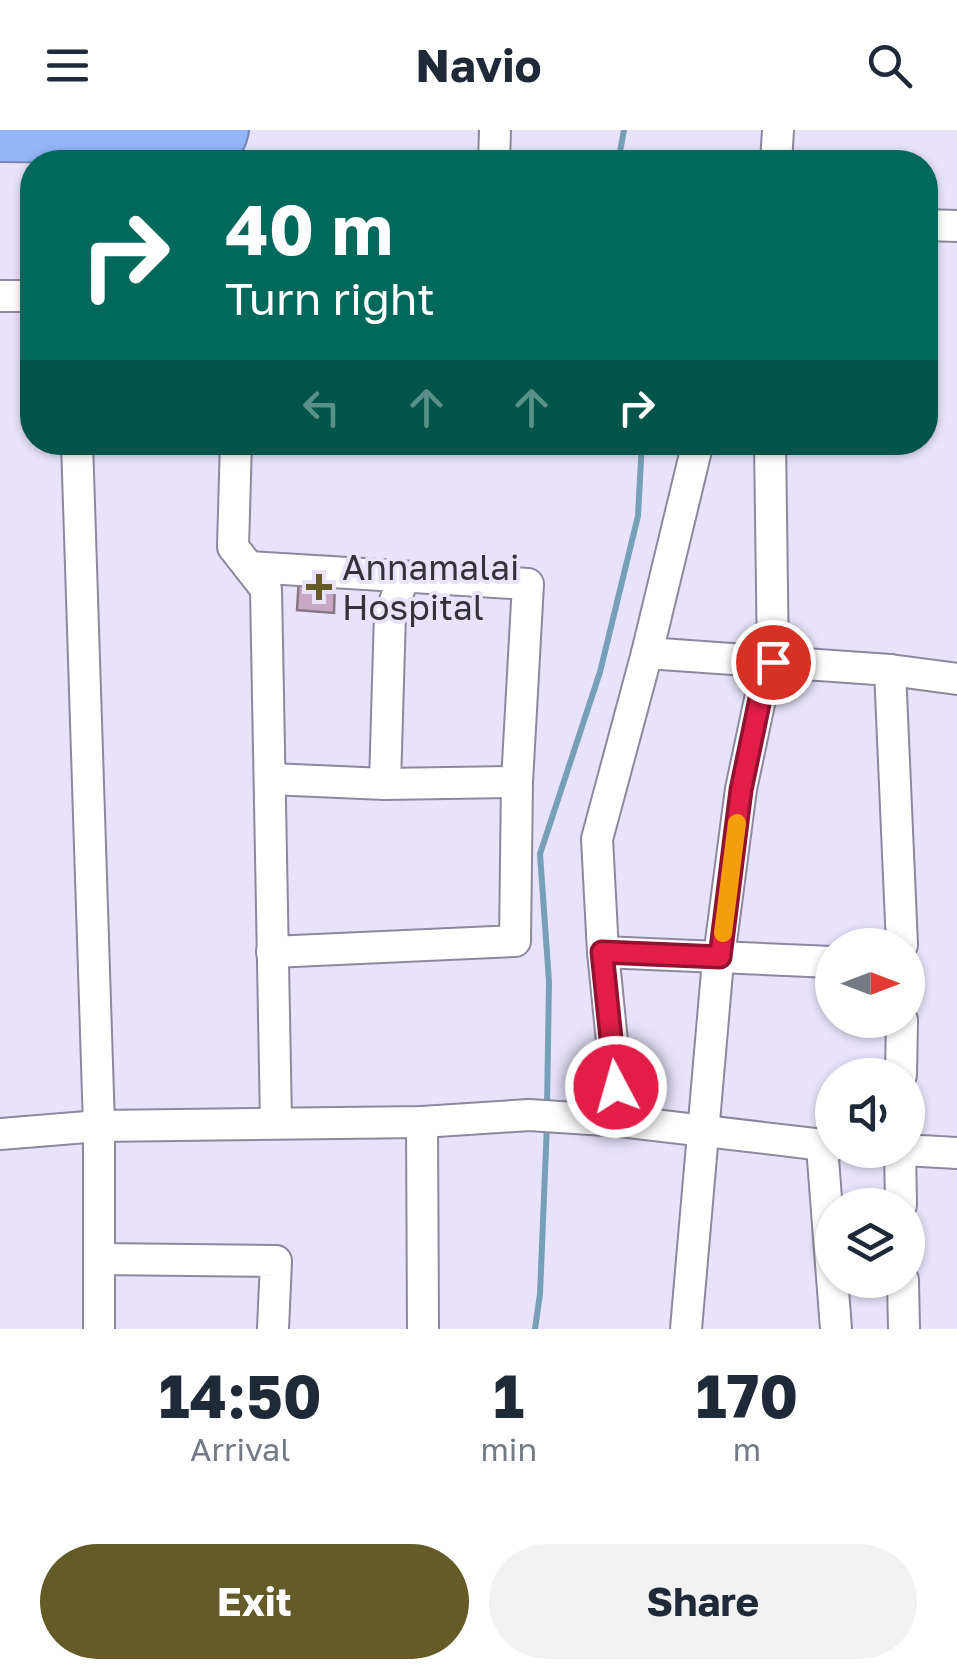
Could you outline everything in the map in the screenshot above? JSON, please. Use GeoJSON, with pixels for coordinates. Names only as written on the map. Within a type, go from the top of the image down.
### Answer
{"type":"FeatureCollection","features":[{"type":"Feature","properties":{"kind":"highway"},"geometry":{"type":"LineString","coordinates":[[0,140],[230,143]]}},
{"type":"Feature","properties":{"kind":"street"},"geometry":{"type":"LineString","coordinates":[[78,455],[99,1126],[99,1329]]}},
{"type":"Feature","properties":{"kind":"street"},"geometry":{"type":"LineString","coordinates":[[236,455],[234,547],[266,589],[276,1122]]}},
{"type":"Feature","properties":{"kind":"street"},"geometry":{"type":"LineString","coordinates":[[620,1120],[602,952],[597,839],[695,455]]}},
{"type":"Feature","properties":{"kind":"street"},"geometry":{"type":"LineString","coordinates":[[686,1329],[720,957],[741,790],[766,670],[773,662],[770,455]]}},
{"type":"Feature","properties":{"kind":"street"},"geometry":{"type":"LineString","coordinates":[[249,567],[528,584],[517,782],[515,940],[272,952]]}},
{"type":"Feature","properties":{"kind":"street"},"geometry":{"type":"LineString","coordinates":[[385,784],[390,614],[404,577]]}},
{"type":"Feature","properties":{"kind":"street"},"geometry":{"type":"LineString","coordinates":[[647,653],[890,670],[957,679]]}},
{"type":"Feature","properties":{"kind":"street"},"geometry":{"type":"LineString","coordinates":[[890,670],[901,928]]}},
{"type":"Feature","properties":{"kind":"street"},"geometry":{"type":"LineString","coordinates":[[270,778],[385,784],[517,782]]}},
{"type":"Feature","properties":{"kind":"street"},"geometry":{"type":"LineString","coordinates":[[602,952],[815,961]]}},
{"type":"Feature","properties":{"kind":"street"},"geometry":{"type":"LineString","coordinates":[[0,1134],[99,1126],[422,1122],[529,1114],[620,1120],[815,1145]]}},
{"type":"Feature","properties":{"kind":"street"},"geometry":{"type":"LineString","coordinates":[[422,1122],[423,1329]]}},
{"type":"Feature","properties":{"kind":"street"},"geometry":{"type":"LineString","coordinates":[[925,1151],[957,1153]]}},
{"type":"Feature","properties":{"kind":"street"},"geometry":{"type":"LineString","coordinates":[[828,1168],[836,1329]]}},
{"type":"Feature","properties":{"kind":"street"},"geometry":{"type":"LineString","coordinates":[[99,1259],[276,1261],[274,1329]]}},
{"type":"Feature","properties":{"kind":"street"},"geometry":{"type":"LineString","coordinates":[[903,1298],[904,1329]]}},
{"type":"Feature","properties":{"kind":"building"},"geometry":{"type":"Polygon","coordinates":[[[299,577],[335,578],[334,613],[297,610],[299,577]]]}},
{"type":"Feature","properties":{"kind":"waterway"},"geometry":{"type":"LineString","coordinates":[[620,150],[624,130]]}},
{"type":"Feature","properties":{"kind":"waterway"},"geometry":{"type":"LineString","coordinates":[[547,1106],[549,982],[540,854],[600,672],[638,516],[641,455]]}},
{"type":"Feature","properties":{"kind":"waterway"},"geometry":{"type":"LineString","coordinates":[[535,1329],[547,1124]]}},
{"type":"Feature","properties":{"kind":"slow traffic"},"geometry":{"type":"LineString","coordinates":[[723,933],[737,823]]}},
{"type":"Feature","properties":{"kind":"place","name":"Annamalai Hospital"},"geometry":{"type":"Point","coordinates":[319,587]}},
{"type":"Feature","properties":{"kind":"route"},"geometry":{"type":"LineString","coordinates":[[616,1087],[602,952],[720,957],[741,790],[766,670],[773,662]]}}]}
